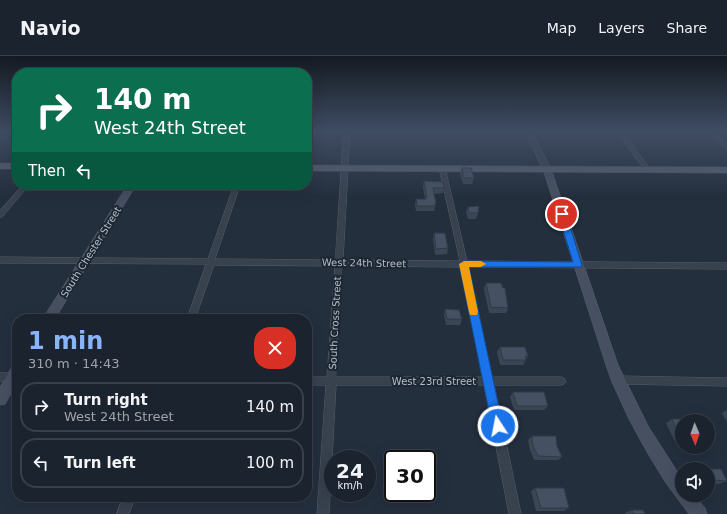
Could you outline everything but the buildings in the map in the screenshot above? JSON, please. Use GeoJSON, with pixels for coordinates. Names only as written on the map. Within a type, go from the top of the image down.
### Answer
{"type":"FeatureCollection","features":[{"type":"Feature","properties":{"kind":"main road"},"geometry":{"type":"LineString","coordinates":[[0,166],[12,166]]}},
{"type":"Feature","properties":{"kind":"main road"},"geometry":{"type":"LineString","coordinates":[[312,168],[727,170]]}},
{"type":"Feature","properties":{"kind":"main road"},"geometry":{"type":"LineString","coordinates":[[547,169],[578,265],[618,380],[632,413],[675,481]]}},
{"type":"Feature","properties":{"kind":"main road","name":"South Chester Street"},"geometry":{"type":"LineString","coordinates":[[52,314],[129,190]]}},
{"type":"Feature","properties":{"kind":"main road"},"geometry":{"type":"LineString","coordinates":[[0,399],[12,376]]}},
{"type":"Feature","properties":{"kind":"main road"},"geometry":{"type":"LineString","coordinates":[[689,502],[698,514]]}},
{"type":"Feature","properties":{"kind":"street","name":"South Cross Street"},"geometry":{"type":"LineString","coordinates":[[323,514],[346,153]]}},
{"type":"Feature","properties":{"kind":"street"},"geometry":{"type":"LineString","coordinates":[[539,153],[547,169]]}},
{"type":"Feature","properties":{"kind":"street"},"geometry":{"type":"LineString","coordinates":[[636,153],[648,170]]}},
{"type":"Feature","properties":{"kind":"street"},"geometry":{"type":"LineString","coordinates":[[442,168],[464,264],[515,514]]}},
{"type":"Feature","properties":{"kind":"street"},"geometry":{"type":"LineString","coordinates":[[0,215],[22,190]]}},
{"type":"Feature","properties":{"kind":"street"},"geometry":{"type":"LineString","coordinates":[[193,314],[235,190]]}},
{"type":"Feature","properties":{"kind":"street","name":"West 24th Street"},"geometry":{"type":"LineString","coordinates":[[0,260],[727,266]]}},
{"type":"Feature","properties":{"kind":"street"},"geometry":{"type":"LineString","coordinates":[[618,380],[727,382]]}},
{"type":"Feature","properties":{"kind":"street","name":"West 23rd Street"},"geometry":{"type":"LineString","coordinates":[[312,381],[561,381]]}},
{"type":"Feature","properties":{"kind":"street"},"geometry":{"type":"LineString","coordinates":[[123,514],[127,502]]}},
{"type":"Feature","properties":{"kind":"slow traffic"},"geometry":{"type":"LineString","coordinates":[[473,312],[464,264],[481,264]]}},
{"type":"Feature","properties":{"kind":"route"},"geometry":{"type":"LineString","coordinates":[[498,426],[464,264],[578,265],[562,214]]}}]}
